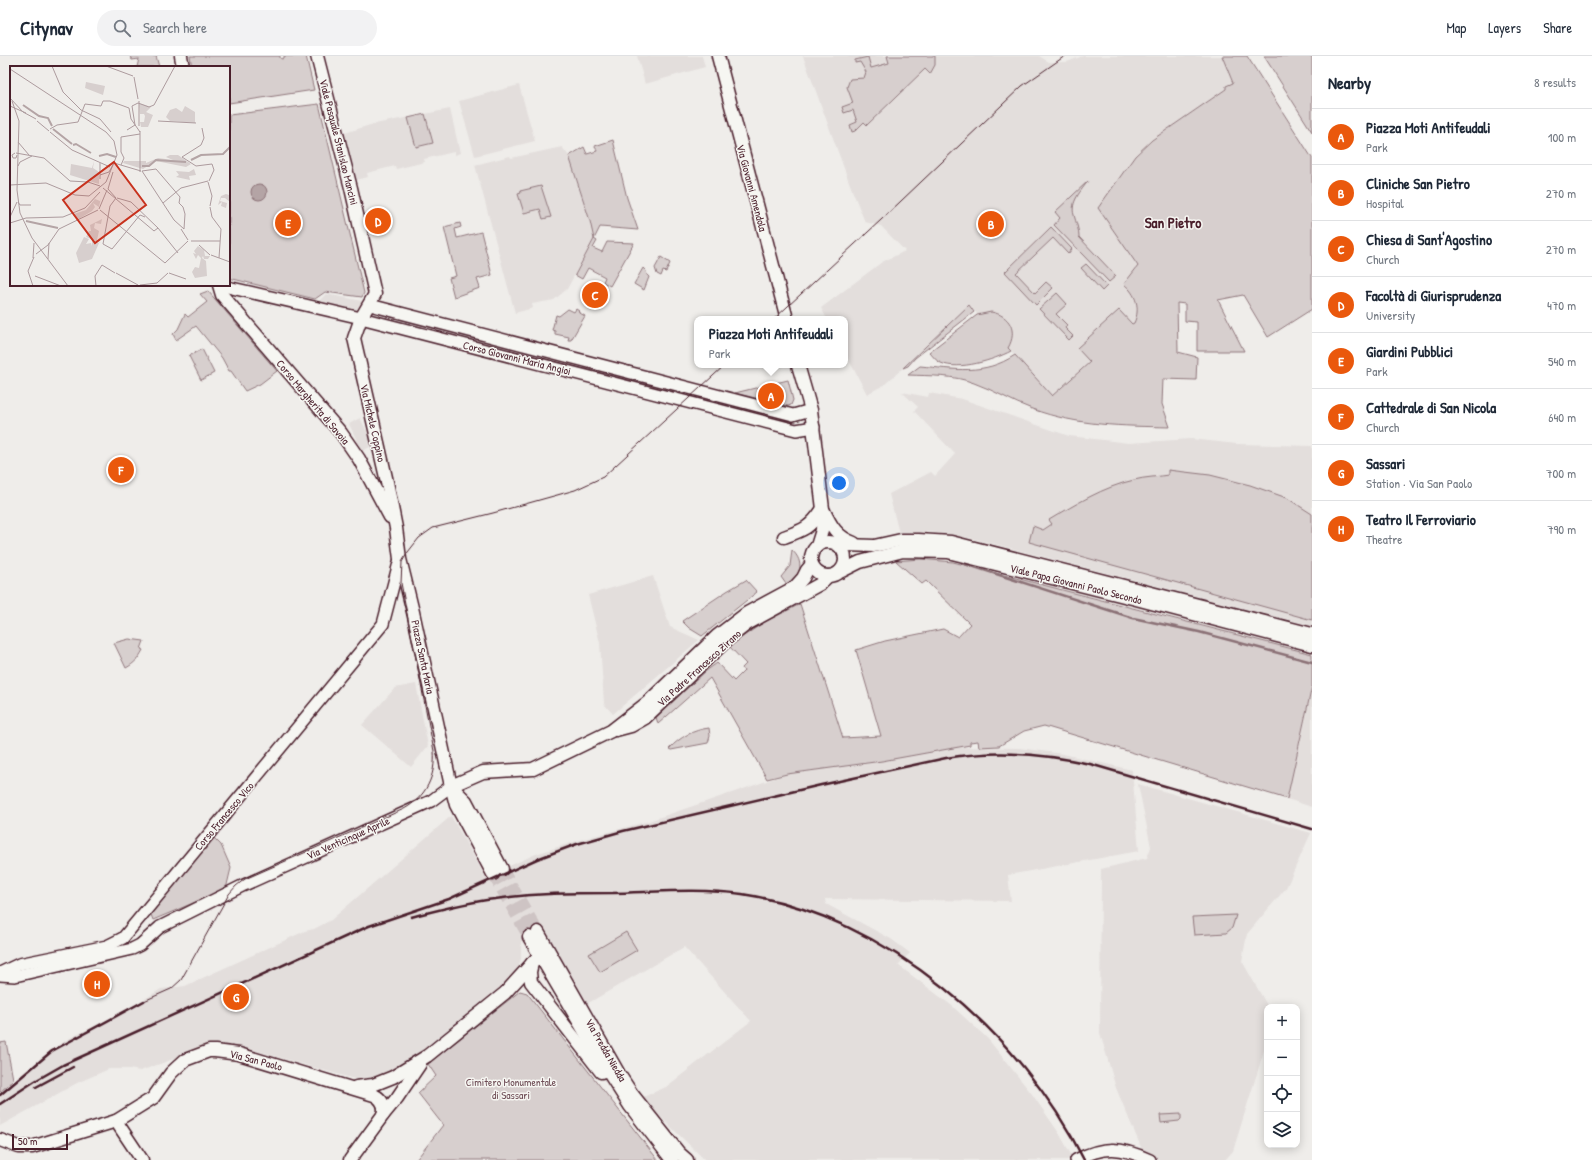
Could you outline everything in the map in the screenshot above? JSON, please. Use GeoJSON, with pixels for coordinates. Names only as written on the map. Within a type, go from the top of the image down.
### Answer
{"type":"FeatureCollection","features":[{"type":"Feature","properties":{"kind":"main road"},"geometry":{"type":"LineString","coordinates":[[180,56],[183,66]]}},
{"type":"Feature","properties":{"kind":"main road","name":"Viale Pasquale Stanislao Mancini"},"geometry":{"type":"LineString","coordinates":[[317,56],[349,181],[375,294],[370,305],[361,318]]}},
{"type":"Feature","properties":{"kind":"main road","name":"Via Giovanni Amendola"},"geometry":{"type":"LineString","coordinates":[[718,56],[786,316]]}},
{"type":"Feature","properties":{"kind":"main road","name":"Corso Margherita di Savoia"},"geometry":{"type":"LineString","coordinates":[[219,286],[222,295],[342,433],[359,459],[396,528]]}},
{"type":"Feature","properties":{"kind":"main road","name":"Via Michele Coppino"},"geometry":{"type":"LineString","coordinates":[[361,318],[354,338],[396,528]]}},
{"type":"Feature","properties":{"kind":"main road"},"geometry":{"type":"LineString","coordinates":[[799,368],[811,410],[814,427],[823,509],[822,530],[817,546],[808,564],[818,573],[828,576],[840,572],[844,567],[846,557],[823,509]]}},
{"type":"Feature","properties":{"kind":"main road"},"geometry":{"type":"LineString","coordinates":[[359,459],[369,462],[377,459],[380,451]]}},
{"type":"Feature","properties":{"kind":"main road"},"geometry":{"type":"LineString","coordinates":[[784,538],[804,530],[814,523],[823,509]]}},
{"type":"Feature","properties":{"kind":"main road","name":"Piazza Santa Maria"},"geometry":{"type":"LineString","coordinates":[[396,528],[400,559],[451,786]]}},
{"type":"Feature","properties":{"kind":"main road","name":"Viale Papa Giovanni Paolo Secondo"},"geometry":{"type":"LineString","coordinates":[[839,542],[874,546],[901,540],[951,542],[1312,634]]}},
{"type":"Feature","properties":{"kind":"main road"},"geometry":{"type":"LineString","coordinates":[[817,546],[828,542],[839,542]]}},
{"type":"Feature","properties":{"kind":"main road","name":"Viale Papa Giovanni Paolo Secondo"},"geometry":{"type":"LineString","coordinates":[[840,572],[860,562],[903,551],[948,552],[1312,645]]}},
{"type":"Feature","properties":{"kind":"main road","name":"Via Padre Francesco Zirano"},"geometry":{"type":"LineString","coordinates":[[611,731],[646,702],[717,636],[747,613],[795,587],[803,578],[808,564]]}},
{"type":"Feature","properties":{"kind":"main road","name":"Via Padre Francesco Zirano"},"geometry":{"type":"LineString","coordinates":[[451,786],[483,772],[533,769],[611,731],[631,726],[645,718],[728,639],[747,624],[820,584],[828,576]]}},
{"type":"Feature","properties":{"kind":"main road"},"geometry":{"type":"LineString","coordinates":[[451,786],[456,805],[497,872]]}},
{"type":"Feature","properties":{"kind":"main road","name":"Via Predda Niedda"},"geometry":{"type":"LineString","coordinates":[[630,1106],[536,960],[533,936],[555,962],[632,1094],[679,1153],[687,1160]]}},
{"type":"Feature","properties":{"kind":"main road"},"geometry":{"type":"LineString","coordinates":[[536,960],[546,957],[555,962]]}},
{"type":"Feature","properties":{"kind":"main road","name":"Via Predda Niedda"},"geometry":{"type":"LineString","coordinates":[[536,960],[530,976],[531,982],[672,1160]]}},
{"type":"Feature","properties":{"kind":"main road","name":"Via San Paolo"},"geometry":{"type":"LineString","coordinates":[[348,1087],[373,1085],[382,1082],[427,1056],[505,993],[536,960]]}},
{"type":"Feature","properties":{"kind":"main road","name":"Via San Paolo"},"geometry":{"type":"LineString","coordinates":[[505,993],[522,985],[532,987],[538,992]]}},
{"type":"Feature","properties":{"kind":"main road","name":"Via San Paolo"},"geometry":{"type":"LineString","coordinates":[[0,1140],[19,1147],[32,1147],[116,1121],[153,1098],[178,1066],[189,1058],[209,1051],[239,1054],[374,1095],[379,1098],[384,1107],[383,1115]]}},
{"type":"Feature","properties":{"kind":"main road"},"geometry":{"type":"LineString","coordinates":[[350,1160],[397,1098],[416,1068],[427,1056]]}},
{"type":"Feature","properties":{"kind":"main road"},"geometry":{"type":"LineString","coordinates":[[116,1121],[142,1160]]}},
{"type":"Feature","properties":{"kind":"street","name":"Corso Giovanni Maria Angioi"},"geometry":{"type":"LineString","coordinates":[[223,286],[361,318],[796,430],[814,427]]}},
{"type":"Feature","properties":{"kind":"street","name":"Corso Giovanni Maria Angioi"},"geometry":{"type":"LineString","coordinates":[[370,305],[793,415],[811,410]]}},
{"type":"Feature","properties":{"kind":"street","name":"Corso Francesco Vico"},"geometry":{"type":"LineString","coordinates":[[0,974],[19,964],[107,946],[117,942],[130,932],[144,913],[383,624],[400,559]]}},
{"type":"Feature","properties":{"kind":"street","name":"Via Venticinque Aprile"},"geometry":{"type":"LineString","coordinates":[[157,929],[242,886],[431,801],[451,786]]}},
{"type":"Feature","properties":{"kind":"street"},"geometry":{"type":"LineString","coordinates":[[0,974],[15,976],[132,949],[140,945],[157,929],[147,924],[144,913]]}},
{"type":"Feature","properties":{"kind":"street"},"geometry":{"type":"LineString","coordinates":[[1076,1160],[1106,1149],[1122,1150],[1150,1160]]}},
{"type":"Feature","properties":{"kind":"shaded area"},"geometry":{"type":"Polygon","coordinates":[[[637,56],[702,56],[705,67],[645,84],[637,56]]]}},
{"type":"Feature","properties":{"kind":"shaded area"},"geometry":{"type":"Polygon","coordinates":[[[803,56],[1039,56],[1049,62],[1067,62],[1083,56],[1222,56],[1233,83],[1152,140],[1135,156],[1138,266],[1130,289],[1137,305],[1138,312],[1136,319],[1134,323],[1052,396],[969,305],[884,385],[867,394],[848,359],[848,316],[825,316],[821,308],[882,262],[905,251],[881,226],[865,222],[803,56]]]}},
{"type":"Feature","properties":{"kind":"shaded area"},"geometry":{"type":"Polygon","coordinates":[[[519,85],[535,141],[475,156],[459,101],[519,85]]]}},
{"type":"Feature","properties":{"kind":"shaded area"},"geometry":{"type":"Polygon","coordinates":[[[450,109],[460,153],[455,155],[454,152],[424,159],[425,162],[396,169],[395,166],[367,173],[368,177],[356,180],[345,133],[370,125],[450,109]]]}},
{"type":"Feature","properties":{"kind":"shaded area"},"geometry":{"type":"Polygon","coordinates":[[[562,147],[569,156],[590,221],[594,239],[567,289],[554,300],[532,304],[533,308],[515,313],[475,165],[510,156],[511,158],[562,147]]]}},
{"type":"Feature","properties":{"kind":"shaded area"},"geometry":{"type":"Polygon","coordinates":[[[259,184],[265,186],[267,192],[265,198],[259,200],[253,198],[251,192],[253,186],[259,184]]]}},
{"type":"Feature","properties":{"kind":"shaded area"},"geometry":{"type":"Polygon","coordinates":[[[326,294],[362,301],[355,312],[317,303],[326,294]]]}},
{"type":"Feature","properties":{"kind":"shaded area"},"geometry":{"type":"Polygon","coordinates":[[[902,392],[928,397],[929,393],[962,399],[1069,436],[1129,443],[1191,439],[1237,444],[1312,446],[1312,626],[974,539],[931,532],[899,533],[889,494],[931,472],[935,476],[955,454],[914,411],[918,407],[902,392]]]}},
{"type":"Feature","properties":{"kind":"shaded area"},"geometry":{"type":"Polygon","coordinates":[[[360,418],[374,445],[362,451],[349,424],[360,418]]]}},
{"type":"Feature","properties":{"kind":"shaded area"},"geometry":{"type":"Polygon","coordinates":[[[653,576],[670,627],[699,640],[613,714],[604,704],[600,643],[588,595],[653,576]]]}},
{"type":"Feature","properties":{"kind":"shaded area"},"geometry":{"type":"Polygon","coordinates":[[[416,684],[428,746],[411,767],[362,725],[395,688],[416,684]]]}},
{"type":"Feature","properties":{"kind":"shaded area"},"geometry":{"type":"Polygon","coordinates":[[[1312,686],[1312,807],[1287,799],[1312,686]]]}},
{"type":"Feature","properties":{"kind":"shaded area"},"geometry":{"type":"Polygon","coordinates":[[[957,747],[1019,748],[1063,754],[1132,770],[1139,851],[1008,875],[1011,901],[825,899],[826,904],[891,939],[910,953],[898,965],[951,1005],[988,1039],[1032,1094],[1059,1133],[1074,1160],[705,1160],[641,1098],[666,1087],[751,1021],[684,947],[585,1005],[542,930],[521,941],[521,959],[518,969],[509,980],[402,1066],[380,1076],[363,1080],[354,1079],[249,1049],[216,1044],[140,1071],[129,1069],[109,1069],[77,1083],[0,1126],[0,1092],[53,1049],[68,1039],[121,1013],[161,989],[185,986],[331,920],[451,816],[486,878],[536,854],[583,839],[649,821],[787,774],[882,761],[957,747]]]}},
{"type":"Feature","properties":{"kind":"shaded area"},"geometry":{"type":"Polygon","coordinates":[[[1138,784],[1311,833],[1286,888],[1247,934],[1242,961],[1266,1004],[1264,1004],[1264,1051],[1233,1151],[1225,1160],[1159,1160],[1143,1152],[1116,1088],[1100,1033],[1101,869],[1147,858],[1151,847],[1138,784]]]}},
{"type":"Feature","properties":{"kind":"green space"},"geometry":{"type":"Polygon","coordinates":[[[130,56],[156,56],[159,66],[137,66],[139,59],[132,60],[130,56]]]}},
{"type":"Feature","properties":{"kind":"green space"},"geometry":{"type":"Polygon","coordinates":[[[190,56],[280,56],[282,59],[284,56],[306,56],[314,90],[230,103],[230,66],[192,66],[190,56]]]}},
{"type":"Feature","properties":{"kind":"green space"},"geometry":{"type":"Polygon","coordinates":[[[887,56],[935,56],[935,65],[930,74],[925,69],[867,125],[864,122],[852,132],[850,125],[857,122],[853,110],[844,113],[842,107],[853,103],[847,87],[850,79],[864,78],[866,72],[860,62],[855,63],[855,60],[868,57],[871,68],[889,63],[887,56]]]}},
{"type":"Feature","properties":{"kind":"green space"},"geometry":{"type":"Polygon","coordinates":[[[1222,56],[1247,56],[1312,158],[1312,309],[1268,337],[1243,295],[1218,300],[1244,351],[1197,351],[1197,322],[1185,321],[1185,304],[1177,303],[1178,352],[1197,357],[1196,380],[1163,379],[1162,404],[1170,427],[1100,424],[1066,419],[1049,415],[1025,406],[966,380],[942,376],[908,375],[920,366],[969,370],[992,366],[1015,355],[1052,396],[1090,362],[1077,348],[1119,310],[1132,324],[1134,323],[1137,312],[1136,302],[1132,292],[1124,284],[1138,266],[1098,208],[1135,156],[1152,140],[1226,89],[1226,86],[1233,83],[1222,56]]]}},
{"type":"Feature","properties":{"kind":"green space"},"geometry":{"type":"Polygon","coordinates":[[[1264,56],[1312,56],[1312,132],[1264,56]]]}},
{"type":"Feature","properties":{"kind":"green space"},"geometry":{"type":"Polygon","coordinates":[[[319,104],[364,293],[362,297],[325,292],[315,299],[230,278],[230,115],[319,104]]]}},
{"type":"Feature","properties":{"kind":"green space"},"geometry":{"type":"Polygon","coordinates":[[[425,114],[433,143],[416,147],[408,118],[425,114]]]}},
{"type":"Feature","properties":{"kind":"green space"},"geometry":{"type":"Polygon","coordinates":[[[613,140],[627,198],[638,230],[600,227],[594,239],[590,221],[569,156],[584,147],[587,154],[597,151],[595,146],[613,140]]]}},
{"type":"Feature","properties":{"kind":"green space"},"geometry":{"type":"Polygon","coordinates":[[[1088,181],[1075,201],[1073,210],[1074,215],[1079,237],[1116,276],[1109,282],[1054,225],[1060,218],[1055,212],[1088,181]]]}},
{"type":"Feature","properties":{"kind":"green space"},"geometry":{"type":"Polygon","coordinates":[[[541,186],[551,217],[543,219],[540,209],[524,213],[518,194],[521,193],[520,191],[541,186]]]}},
{"type":"Feature","properties":{"kind":"green space"},"geometry":{"type":"Polygon","coordinates":[[[460,223],[461,227],[455,229],[457,238],[481,232],[492,275],[477,279],[480,288],[454,297],[449,278],[456,276],[444,227],[460,223]]]}},
{"type":"Feature","properties":{"kind":"green space"},"geometry":{"type":"Polygon","coordinates":[[[1051,227],[1072,249],[1068,254],[1053,238],[1016,273],[1035,293],[1046,282],[1053,288],[1036,305],[1005,272],[1051,227]]]}},
{"type":"Feature","properties":{"kind":"green space"},"geometry":{"type":"Polygon","coordinates":[[[594,239],[597,241],[593,248],[602,252],[607,242],[634,243],[610,286],[603,282],[605,277],[588,268],[582,279],[575,275],[594,239]]]}},
{"type":"Feature","properties":{"kind":"green space"},"geometry":{"type":"Polygon","coordinates":[[[661,257],[670,263],[666,272],[663,271],[661,276],[657,274],[655,268],[661,257]]]}},
{"type":"Feature","properties":{"kind":"green space"},"geometry":{"type":"Polygon","coordinates":[[[1086,264],[1107,286],[1102,291],[1081,268],[1086,264]]]}},
{"type":"Feature","properties":{"kind":"green space"},"geometry":{"type":"Polygon","coordinates":[[[643,268],[649,277],[644,290],[634,284],[643,268]]]}},
{"type":"Feature","properties":{"kind":"green space"},"geometry":{"type":"Polygon","coordinates":[[[208,291],[277,371],[260,384],[245,391],[231,371],[229,371],[222,358],[196,326],[176,340],[173,334],[178,329],[185,314],[188,317],[207,302],[200,294],[208,291]]]}},
{"type":"Feature","properties":{"kind":"green space"},"geometry":{"type":"Polygon","coordinates":[[[1057,293],[1067,304],[1056,314],[1067,325],[1065,328],[1073,336],[1069,340],[1039,309],[1057,293]]]}},
{"type":"Feature","properties":{"kind":"green space"},"geometry":{"type":"Polygon","coordinates":[[[969,305],[974,312],[915,358],[908,366],[903,368],[969,305]]]}},
{"type":"Feature","properties":{"kind":"green space"},"geometry":{"type":"Polygon","coordinates":[[[568,309],[574,312],[576,309],[585,316],[571,340],[568,340],[569,337],[555,334],[555,331],[552,330],[556,315],[559,316],[568,309]]]}},
{"type":"Feature","properties":{"kind":"green space"},"geometry":{"type":"Polygon","coordinates":[[[991,312],[1003,316],[1010,325],[1012,336],[1008,348],[1011,351],[986,361],[957,366],[941,363],[929,352],[977,315],[991,312]]]}},
{"type":"Feature","properties":{"kind":"green space"},"geometry":{"type":"Polygon","coordinates":[[[388,313],[511,345],[509,353],[386,320],[388,313]]]}},
{"type":"Feature","properties":{"kind":"green space"},"geometry":{"type":"Polygon","coordinates":[[[202,349],[214,373],[201,380],[189,356],[202,349]]]}},
{"type":"Feature","properties":{"kind":"green space"},"geometry":{"type":"Polygon","coordinates":[[[587,365],[674,387],[672,395],[585,372],[587,365]]]}},
{"type":"Feature","properties":{"kind":"green space"},"geometry":{"type":"Polygon","coordinates":[[[788,380],[793,400],[791,405],[788,406],[735,393],[788,380]]]}},
{"type":"Feature","properties":{"kind":"green space"},"geometry":{"type":"Polygon","coordinates":[[[697,394],[792,420],[789,421],[749,415],[695,401],[697,394]]]}},
{"type":"Feature","properties":{"kind":"green space"},"geometry":{"type":"Polygon","coordinates":[[[1168,470],[1210,475],[1250,485],[1287,498],[1312,514],[1312,620],[1029,542],[1033,526],[1043,530],[1052,524],[1049,520],[1080,502],[1111,487],[1142,478],[1168,475],[1168,470]]]}},
{"type":"Feature","properties":{"kind":"green space"},"geometry":{"type":"Polygon","coordinates":[[[792,550],[799,560],[800,568],[795,577],[786,584],[781,577],[790,566],[792,550]]]}},
{"type":"Feature","properties":{"kind":"green space"},"geometry":{"type":"Polygon","coordinates":[[[920,559],[953,562],[1312,654],[1312,686],[1287,799],[1044,726],[1024,731],[999,746],[979,747],[978,741],[970,742],[970,745],[882,761],[787,774],[767,779],[710,678],[658,724],[656,717],[706,671],[717,663],[734,681],[744,671],[742,668],[746,664],[729,646],[763,623],[800,604],[843,738],[881,736],[856,650],[885,641],[943,629],[958,637],[970,624],[926,581],[922,584],[896,561],[920,559]]]}},
{"type":"Feature","properties":{"kind":"green space"},"geometry":{"type":"Polygon","coordinates":[[[746,580],[757,592],[702,636],[689,628],[682,621],[727,591],[746,580]]]}},
{"type":"Feature","properties":{"kind":"green space"},"geometry":{"type":"Polygon","coordinates":[[[129,639],[144,641],[141,649],[143,650],[140,656],[126,668],[114,643],[129,639]]]}},
{"type":"Feature","properties":{"kind":"green space"},"geometry":{"type":"Polygon","coordinates":[[[709,728],[710,736],[708,743],[671,750],[669,749],[687,735],[698,730],[709,728]]]}},
{"type":"Feature","properties":{"kind":"green space"},"geometry":{"type":"Polygon","coordinates":[[[212,836],[221,845],[231,868],[226,889],[153,920],[150,912],[212,836]]]}},
{"type":"Feature","properties":{"kind":"green space"},"geometry":{"type":"Polygon","coordinates":[[[1236,915],[1232,928],[1226,933],[1194,935],[1192,917],[1236,915]]]}},
{"type":"Feature","properties":{"kind":"green space"},"geometry":{"type":"Polygon","coordinates":[[[626,932],[637,950],[600,972],[589,954],[626,932]]]}},
{"type":"Feature","properties":{"kind":"green space","name":"Cimitero Monumentale di Sassari"},"geometry":{"type":"Polygon","coordinates":[[[520,991],[527,993],[658,1160],[416,1160],[443,1125],[418,1093],[436,1076],[428,1064],[520,991]]]}},
{"type":"Feature","properties":{"kind":"green space"},"geometry":{"type":"Polygon","coordinates":[[[6,1042],[13,1079],[0,1092],[0,1043],[6,1042]]]}},
{"type":"Feature","properties":{"kind":"green space"},"geometry":{"type":"Polygon","coordinates":[[[1181,1114],[1181,1119],[1179,1121],[1161,1123],[1160,1115],[1181,1114]]]}},
{"type":"Feature","properties":{"kind":"waterway"},"geometry":{"type":"LineString","coordinates":[[962,563],[1133,618],[1199,632],[1312,662]]}},
{"type":"Feature","properties":{"kind":"tunnel"},"geometry":{"type":"LineString","coordinates":[[502,869],[538,932]]}},
{"type":"Feature","properties":{"kind":"tunnel"},"geometry":{"type":"LineString","coordinates":[[493,874],[529,937]]}},
{"type":"Feature","properties":{"kind":"tram line"},"geometry":{"type":"LineString","coordinates":[[777,316],[1022,86],[1065,56]]}},
{"type":"Feature","properties":{"kind":"tram line"},"geometry":{"type":"LineString","coordinates":[[144,1001],[171,989],[181,980],[229,894],[245,879],[404,809],[412,804],[424,792],[433,769],[434,751],[401,583],[402,562],[419,538],[433,528],[575,490],[603,477],[722,368]]}},
{"type":"Feature","properties":{"kind":"railway"},"geometry":{"type":"LineString","coordinates":[[0,1104],[63,1065],[369,926],[449,899],[537,859],[577,844],[623,831],[821,785],[946,758],[1000,753],[1036,755],[1072,760],[1312,829]]}},
{"type":"Feature","properties":{"kind":"railway"},"geometry":{"type":"LineString","coordinates":[[411,917],[484,900],[539,894],[569,893],[710,891],[742,894],[795,906],[847,927],[897,954],[943,987],[986,1025],[1024,1068],[1057,1113],[1084,1160]]}},
{"type":"Feature","properties":{"kind":"railway"},"geometry":{"type":"LineString","coordinates":[[0,1095],[52,1051],[144,1001]]}},
{"type":"Feature","properties":{"kind":"railway"},"geometry":{"type":"LineString","coordinates":[[36,1087],[73,1067]]}},
{"type":"Feature","properties":{"kind":"place","name":"Facoltà di Giurisprudenza"},"geometry":{"type":"Point","coordinates":[378,221]}},
{"type":"Feature","properties":{"kind":"place","name":"Giardini Pubblici"},"geometry":{"type":"Point","coordinates":[288,223]}},
{"type":"Feature","properties":{"kind":"place","name":"Cliniche San Pietro"},"geometry":{"type":"Point","coordinates":[991,224]}},
{"type":"Feature","properties":{"kind":"place","name":"Chiesa di Sant'Agostino"},"geometry":{"type":"Point","coordinates":[595,295]}},
{"type":"Feature","properties":{"kind":"place","name":"Piazza Moti Antifeudali"},"geometry":{"type":"Point","coordinates":[771,396]}},
{"type":"Feature","properties":{"kind":"place","name":"Cattedrale di San Nicola"},"geometry":{"type":"Point","coordinates":[121,470]}},
{"type":"Feature","properties":{"kind":"place","name":"Teatro Il Ferroviario"},"geometry":{"type":"Point","coordinates":[97,984]}},
{"type":"Feature","properties":{"kind":"place","name":"Sassari"},"geometry":{"type":"Point","coordinates":[236,997]}},
{"type":"Feature","properties":{"kind":"district","name":"San Pietro"},"geometry":{"type":"Point","coordinates":[1173,222]}}]}
